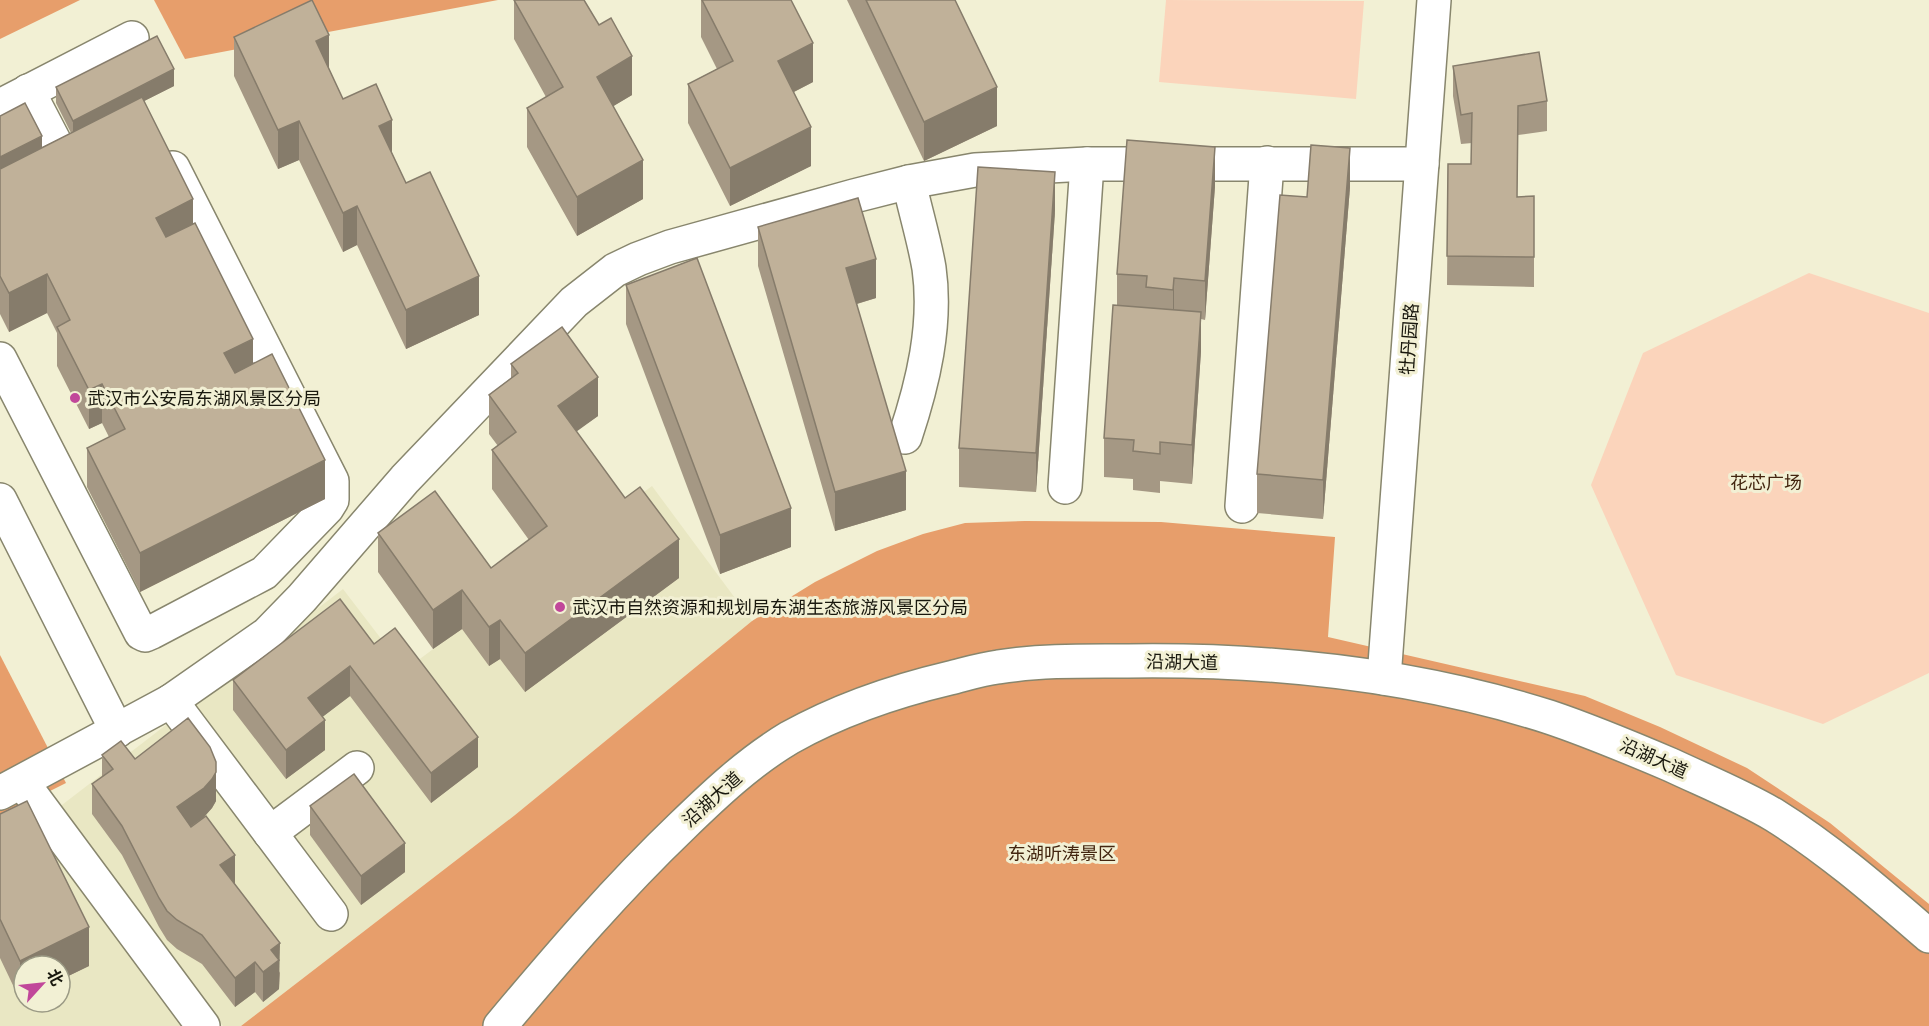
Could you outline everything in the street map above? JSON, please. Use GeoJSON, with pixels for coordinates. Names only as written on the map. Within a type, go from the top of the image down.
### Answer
{"type":"FeatureCollection","features":[{"type":"Feature","properties":{"kind":"street","name":"牡丹园路"},"geometry":{"type":"LineString","coordinates":[[1384,678],[1434,0]]}},
{"type":"Feature","properties":{"kind":"street"},"geometry":{"type":"LineString","coordinates":[[63,163],[14,98],[132,38]]}},
{"type":"Feature","properties":{"kind":"street"},"geometry":{"type":"LineString","coordinates":[[0,359],[141,633],[145,635],[254,580],[272,566],[327,508],[332,500],[332,482],[159,141]]}},
{"type":"Feature","properties":{"kind":"street"},"geometry":{"type":"LineString","coordinates":[[1242,506],[1267,163]]}},
{"type":"Feature","properties":{"kind":"street"},"geometry":{"type":"LineString","coordinates":[[203,1026],[11,788],[171,701],[267,634],[302,598],[405,479],[574,302],[615,270],[670,247],[909,182],[975,170],[1088,164],[1422,164]]}},
{"type":"Feature","properties":{"kind":"street"},"geometry":{"type":"LineString","coordinates":[[1065,487],[1088,164]]}},
{"type":"Feature","properties":{"kind":"street"},"geometry":{"type":"LineString","coordinates":[[905,436],[918,397],[927,356],[931,309],[929,268],[909,182]]}},
{"type":"Feature","properties":{"kind":"street"},"geometry":{"type":"LineString","coordinates":[[0,500],[117,731]]}},
{"type":"Feature","properties":{"kind":"street","name":"沿湖大道"},"geometry":{"type":"LineString","coordinates":[[500,1026],[613,894],[708,800],[751,763],[789,738],[837,714],[930,683],[996,667],[1049,662],[1190,661],[1268,664],[1384,678],[1473,697],[1547,717],[1610,739],[1771,813],[1838,860],[1929,936]]}},
{"type":"Feature","properties":{"kind":"street"},"geometry":{"type":"LineString","coordinates":[[171,701],[331,914]]}},
{"type":"Feature","properties":{"kind":"street"},"geometry":{"type":"LineString","coordinates":[[270,833],[357,768]]}},
{"type":"Feature","properties":{"kind":"shaded area"},"geometry":{"type":"Polygon","coordinates":[[[652,486],[752,621],[515,815],[241,1026],[223,1026],[58,808],[343,589],[405,670],[652,486]]]}},
{"type":"Feature","properties":{"kind":"shaded area"},"geometry":{"type":"Polygon","coordinates":[[[24,804],[183,1026],[0,1026],[0,816],[24,804]]]}},
{"type":"Feature","properties":{"kind":"green space"},"geometry":{"type":"Polygon","coordinates":[[[0,0],[80,0],[0,39],[0,0]]]}},
{"type":"Feature","properties":{"kind":"green space"},"geometry":{"type":"Polygon","coordinates":[[[154,0],[498,0],[185,59],[154,0]]]}},
{"type":"Feature","properties":{"kind":"green space"},"geometry":{"type":"Polygon","coordinates":[[[1166,0],[1364,1],[1356,99],[1159,82],[1166,0]]]}},
{"type":"Feature","properties":{"kind":"green space","name":"花芯广场"},"geometry":{"type":"Polygon","coordinates":[[[1809,273],[1929,313],[1929,673],[1823,724],[1676,675],[1591,485],[1643,353],[1809,273]]]}},
{"type":"Feature","properties":{"kind":"green space","name":"东湖听涛景区"},"geometry":{"type":"Polygon","coordinates":[[[1161,522],[1335,537],[1328,637],[1585,696],[1660,727],[1747,768],[1830,823],[1929,904],[1929,1026],[241,1026],[515,815],[752,621],[815,582],[877,551],[923,534],[965,523],[1161,522]]]}},
{"type":"Feature","properties":{"kind":"green space"},"geometry":{"type":"Polygon","coordinates":[[[0,655],[66,783],[0,816],[0,655]]]}},
{"type":"Feature","properties":{"kind":"building"},"geometry":{"type":"Polygon","coordinates":[[[312,0],[329,35],[316,41],[343,99],[376,84],[392,120],[379,126],[406,183],[430,172],[479,276],[406,310],[357,206],[343,213],[299,121],[278,130],[234,37],[312,0]]]}},
{"type":"Feature","properties":{"kind":"building"},"geometry":{"type":"Polygon","coordinates":[[[514,0],[584,0],[599,25],[611,18],[632,56],[597,77],[643,160],[577,197],[527,108],[563,87],[514,0]]]}},
{"type":"Feature","properties":{"kind":"building"},"geometry":{"type":"Polygon","coordinates":[[[702,0],[791,0],[813,43],[778,61],[811,127],[730,168],[688,84],[733,61],[702,0]]]}},
{"type":"Feature","properties":{"kind":"building"},"geometry":{"type":"Polygon","coordinates":[[[866,0],[955,0],[997,87],[924,122],[866,0]]]}},
{"type":"Feature","properties":{"kind":"building"},"geometry":{"type":"Polygon","coordinates":[[[157,36],[174,69],[73,121],[56,87],[157,36]]]}},
{"type":"Feature","properties":{"kind":"building"},"geometry":{"type":"Polygon","coordinates":[[[1539,52],[1547,101],[1518,106],[1517,197],[1534,196],[1534,257],[1447,256],[1448,164],[1471,164],[1472,113],[1461,115],[1453,66],[1539,52]]]}},
{"type":"Feature","properties":{"kind":"building"},"geometry":{"type":"Polygon","coordinates":[[[142,97],[193,199],[156,218],[166,237],[195,223],[253,339],[224,353],[235,373],[272,354],[325,460],[140,553],[87,448],[125,429],[102,384],[89,390],[57,327],[70,320],[47,274],[9,293],[0,276],[0,169],[142,97]]]}},
{"type":"Feature","properties":{"kind":"building"},"geometry":{"type":"Polygon","coordinates":[[[25,103],[42,136],[0,157],[0,116],[25,103]]]}},
{"type":"Feature","properties":{"kind":"building"},"geometry":{"type":"Polygon","coordinates":[[[1127,140],[1215,147],[1205,281],[1174,278],[1173,290],[1146,287],[1147,276],[1117,274],[1127,140]]]}},
{"type":"Feature","properties":{"kind":"building"},"geometry":{"type":"Polygon","coordinates":[[[1311,145],[1350,148],[1323,480],[1257,474],[1280,195],[1307,197],[1311,145]]]}},
{"type":"Feature","properties":{"kind":"building"},"geometry":{"type":"Polygon","coordinates":[[[978,167],[1055,172],[1036,453],[959,448],[978,167]]]}},
{"type":"Feature","properties":{"kind":"building"},"geometry":{"type":"Polygon","coordinates":[[[858,198],[876,259],[846,268],[906,471],[835,492],[758,227],[858,198]]]}},
{"type":"Feature","properties":{"kind":"building"},"geometry":{"type":"Polygon","coordinates":[[[697,258],[791,508],[720,535],[626,285],[697,258]]]}},
{"type":"Feature","properties":{"kind":"building"},"geometry":{"type":"Polygon","coordinates":[[[1113,305],[1201,312],[1192,445],[1160,442],[1160,454],[1133,451],[1134,440],[1104,438],[1113,305]]]}},
{"type":"Feature","properties":{"kind":"building"},"geometry":{"type":"Polygon","coordinates":[[[562,327],[598,377],[558,406],[625,498],[640,487],[679,539],[525,653],[500,620],[489,627],[462,590],[433,610],[378,533],[435,491],[491,568],[547,526],[492,450],[516,432],[489,395],[518,373],[511,364],[562,327]]]}},
{"type":"Feature","properties":{"kind":"building"},"geometry":{"type":"Polygon","coordinates":[[[340,599],[374,644],[395,628],[478,737],[431,773],[350,666],[308,698],[325,720],[286,750],[233,680],[340,599]]]}},
{"type":"Feature","properties":{"kind":"building"},"geometry":{"type":"Polygon","coordinates":[[[188,718],[210,747],[216,762],[216,772],[204,788],[177,807],[191,827],[206,816],[235,855],[220,865],[280,943],[271,950],[279,960],[263,972],[255,962],[235,978],[202,935],[167,911],[122,826],[92,784],[113,769],[102,755],[121,741],[135,759],[188,718]]]}},
{"type":"Feature","properties":{"kind":"building"},"geometry":{"type":"Polygon","coordinates":[[[354,774],[405,843],[361,876],[310,806],[354,774]]]}},
{"type":"Feature","properties":{"kind":"building"},"geometry":{"type":"Polygon","coordinates":[[[27,801],[89,927],[34,954],[17,954],[0,919],[0,814],[27,801]]]}},
{"type":"Feature","properties":{"kind":"place","name":"武汉市公安局东湖风景区分局"},"geometry":{"type":"Point","coordinates":[75,398]}},
{"type":"Feature","properties":{"kind":"place","name":"武汉市自然资源和规划局东湖生态旅游风景区分局"},"geometry":{"type":"Point","coordinates":[560,607]}}]}
